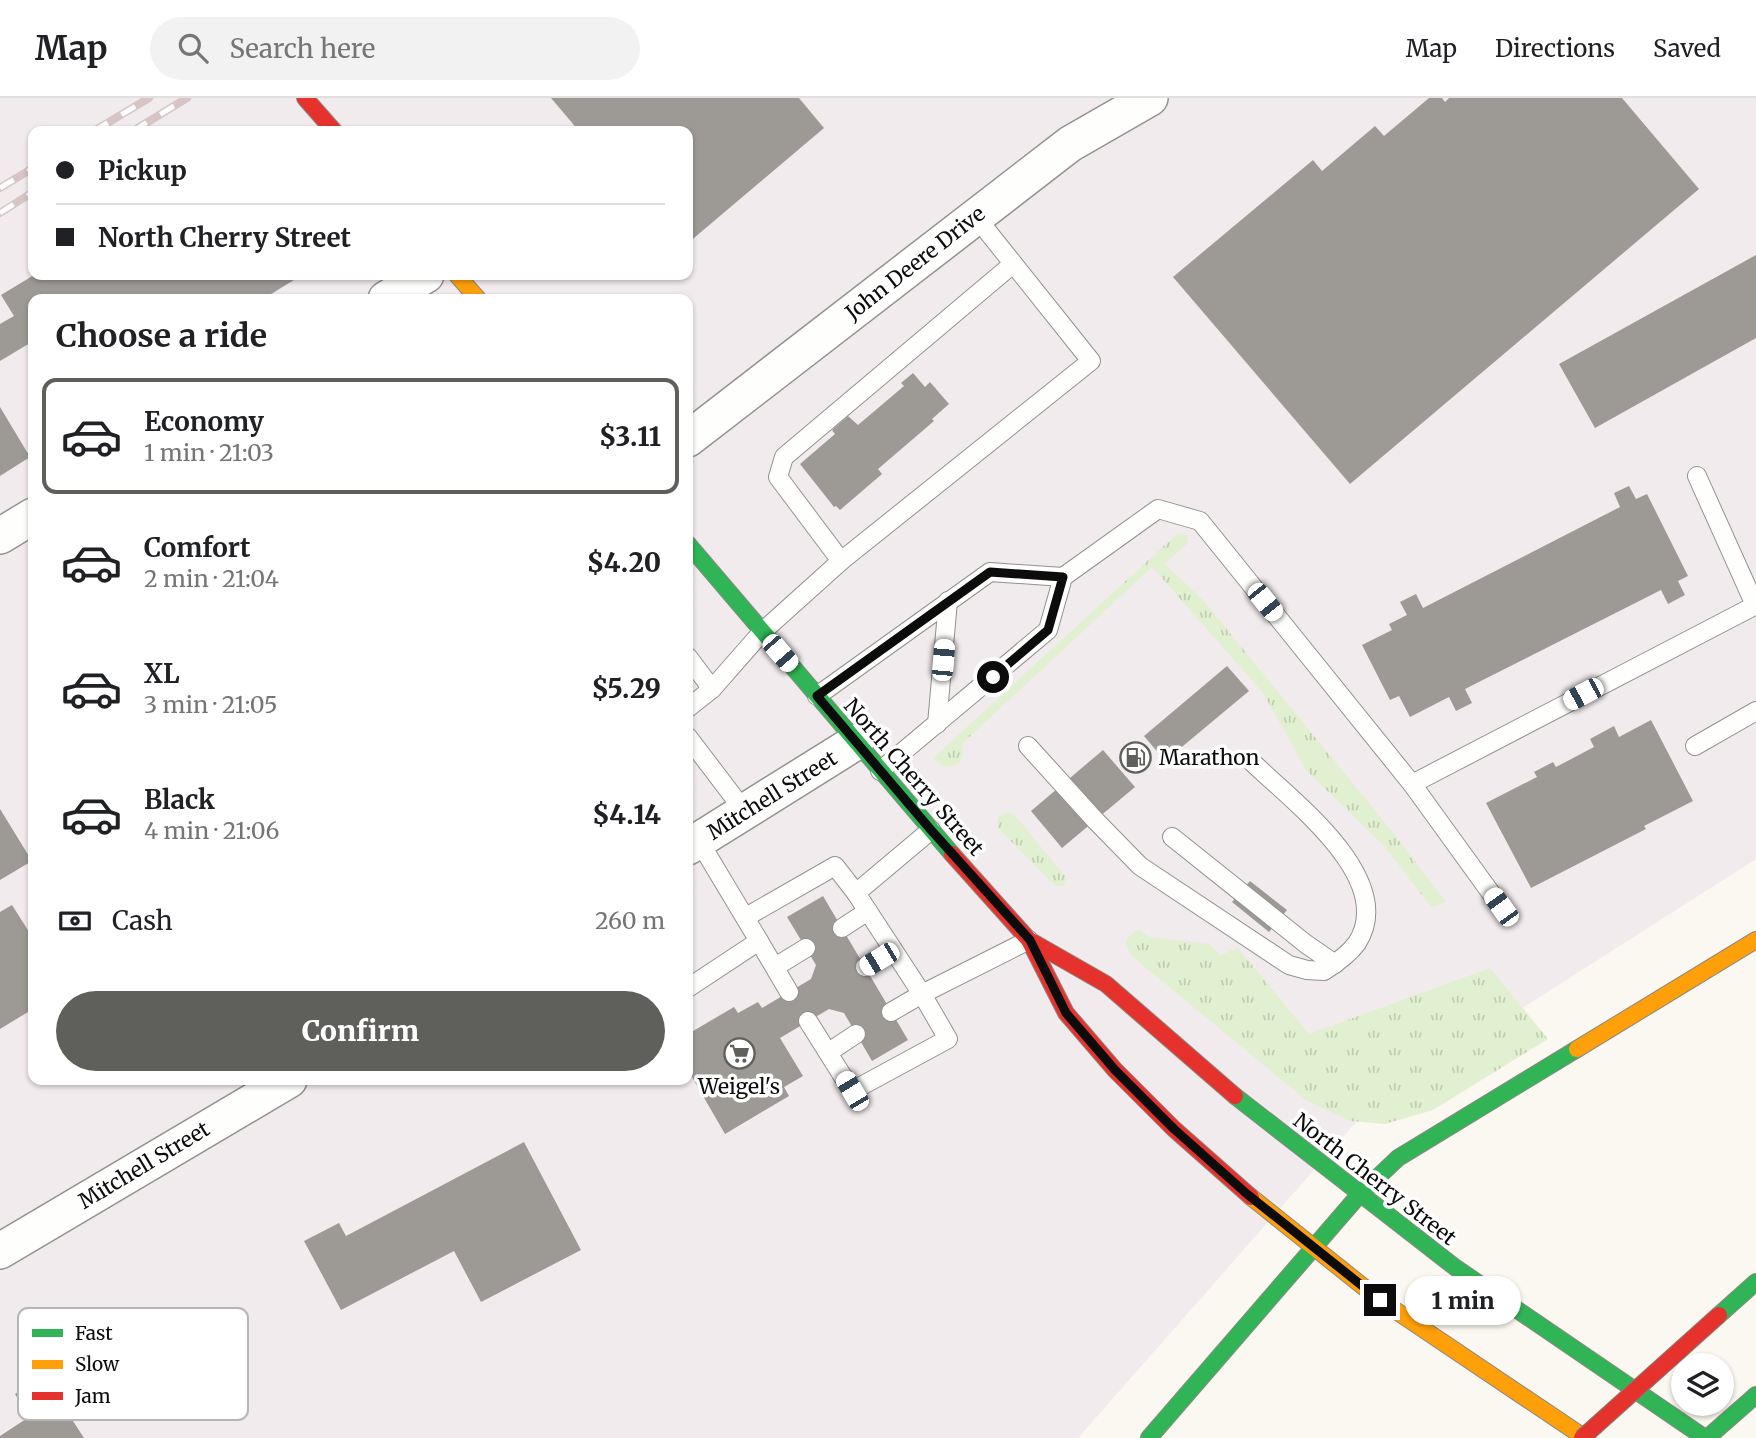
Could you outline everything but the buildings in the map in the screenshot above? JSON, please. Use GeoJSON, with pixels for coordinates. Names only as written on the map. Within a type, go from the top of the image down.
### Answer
{"type":"FeatureCollection","features":[{"type":"Feature","properties":{"kind":"main road"},"geometry":{"type":"LineString","coordinates":[[305,98],[330,126]]}},
{"type":"Feature","properties":{"kind":"main road"},"geometry":{"type":"LineString","coordinates":[[461,280],[474,294]]}},
{"type":"Feature","properties":{"kind":"main road","name":"North Cherry Street"},"geometry":{"type":"LineString","coordinates":[[693,550],[880,771],[1030,940],[1066,1013],[1115,1070],[1174,1129],[1247,1194],[1380,1300],[1583,1438]]}},
{"type":"Feature","properties":{"kind":"main road","name":"North Cherry Street"},"geometry":{"type":"LineString","coordinates":[[1030,940],[1106,984],[1216,1081],[1456,1268],[1706,1438]]}},
{"type":"Feature","properties":{"kind":"main road"},"geometry":{"type":"LineString","coordinates":[[1149,1438],[1360,1194],[1398,1158],[1756,940]]}},
{"type":"Feature","properties":{"kind":"main road"},"geometry":{"type":"LineString","coordinates":[[1583,1438],[1756,1282]]}},
{"type":"Feature","properties":{"kind":"main road"},"geometry":{"type":"LineString","coordinates":[[1706,1438],[1756,1395]]}},
{"type":"Feature","properties":{"kind":"street","name":"John Deere Drive"},"geometry":{"type":"LineString","coordinates":[[693,435],[1070,144],[1150,98]]}},
{"type":"Feature","properties":{"kind":"street"},"geometry":{"type":"LineString","coordinates":[[394,294],[418,280]]}},
{"type":"Feature","properties":{"kind":"street"},"geometry":{"type":"LineString","coordinates":[[0,536],[28,519]]}},
{"type":"Feature","properties":{"kind":"street","name":"Mitchell Street"},"geometry":{"type":"LineString","coordinates":[[693,844],[856,742]]}},
{"type":"Feature","properties":{"kind":"street","name":"Mitchell Street"},"geometry":{"type":"LineString","coordinates":[[0,1251],[281,1085]]}},
{"type":"Feature","properties":{"kind":"lane"},"geometry":{"type":"LineString","coordinates":[[693,704],[712,690],[762,632],[841,561],[1091,361],[976,217]]}},
{"type":"Feature","properties":{"kind":"lane"},"geometry":{"type":"LineString","coordinates":[[841,561],[778,477],[784,457],[1013,264]]}},
{"type":"Feature","properties":{"kind":"lane"},"geometry":{"type":"LineString","coordinates":[[1412,784],[1755,605],[1697,476]]}},
{"type":"Feature","properties":{"kind":"lane"},"geometry":{"type":"LineString","coordinates":[[880,771],[1048,630],[1063,577],[1158,509],[1200,521],[1412,784],[1501,907]]}},
{"type":"Feature","properties":{"kind":"lane"},"geometry":{"type":"LineString","coordinates":[[817,696],[990,572],[1063,577]]}},
{"type":"Feature","properties":{"kind":"lane"},"geometry":{"type":"LineString","coordinates":[[937,724],[948,601]]}},
{"type":"Feature","properties":{"kind":"lane"},"geometry":{"type":"LineString","coordinates":[[693,664],[712,690]]}},
{"type":"Feature","properties":{"kind":"lane"},"geometry":{"type":"LineString","coordinates":[[1695,746],[1756,712]]}},
{"type":"Feature","properties":{"kind":"lane"},"geometry":{"type":"LineString","coordinates":[[693,744],[745,812]]}},
{"type":"Feature","properties":{"kind":"lane"},"geometry":{"type":"LineString","coordinates":[[1028,746],[1140,866],[1289,965],[1324,971],[1357,943],[1366,915],[1362,882],[1339,846],[1252,762]]}},
{"type":"Feature","properties":{"kind":"lane"},"geometry":{"type":"LineString","coordinates":[[856,893],[931,830]]}},
{"type":"Feature","properties":{"kind":"lane"},"geometry":{"type":"LineString","coordinates":[[1172,837],[1335,964]]}},
{"type":"Feature","properties":{"kind":"lane"},"geometry":{"type":"LineString","coordinates":[[693,844],[746,917],[789,992]]}},
{"type":"Feature","properties":{"kind":"lane"},"geometry":{"type":"LineString","coordinates":[[746,917],[835,866],[856,893],[922,994],[947,1039],[852,1091],[808,1021]]}},
{"type":"Feature","properties":{"kind":"lane"},"geometry":{"type":"LineString","coordinates":[[842,928],[868,911]]}},
{"type":"Feature","properties":{"kind":"lane"},"geometry":{"type":"LineString","coordinates":[[891,1012],[1030,940]]}},
{"type":"Feature","properties":{"kind":"lane"},"geometry":{"type":"LineString","coordinates":[[693,985],[759,941]]}},
{"type":"Feature","properties":{"kind":"lane"},"geometry":{"type":"LineString","coordinates":[[775,967],[806,948]]}},
{"type":"Feature","properties":{"kind":"lane"},"geometry":{"type":"LineString","coordinates":[[865,967],[893,950]]}},
{"type":"Feature","properties":{"kind":"lane"},"geometry":{"type":"LineString","coordinates":[[829,1052],[856,1034]]}},
{"type":"Feature","properties":{"kind":"shaded area"},"geometry":{"type":"Polygon","coordinates":[[[0,98],[1756,98],[1756,859],[1372,1104],[1078,1438],[0,1438],[0,98]]]}},
{"type":"Feature","properties":{"kind":"green space"},"geometry":{"type":"Polygon","coordinates":[[[1178,533],[1187,535],[1188,543],[1165,564],[1202,599],[1391,830],[1446,902],[1431,907],[1384,846],[1306,770],[1263,693],[1152,567],[963,743],[960,762],[948,767],[942,766],[933,758],[1178,533]]]}},
{"type":"Feature","properties":{"kind":"green space"},"geometry":{"type":"Polygon","coordinates":[[[1007,813],[1014,814],[1066,877],[1064,886],[1055,886],[998,828],[998,817],[1007,813]]]}},
{"type":"Feature","properties":{"kind":"green space"},"geometry":{"type":"Polygon","coordinates":[[[1139,929],[1150,937],[1210,944],[1220,955],[1238,948],[1309,1034],[1490,968],[1548,1039],[1433,1110],[1385,1124],[1351,1121],[1307,1101],[1134,958],[1126,942],[1130,935],[1139,929]]]}},
{"type":"Feature","properties":{"kind":"railway"},"geometry":{"type":"LineString","coordinates":[[102,126],[149,98]]}},
{"type":"Feature","properties":{"kind":"railway"},"geometry":{"type":"LineString","coordinates":[[141,126],[187,98]]}},
{"type":"Feature","properties":{"kind":"railway"},"geometry":{"type":"LineString","coordinates":[[0,188],[28,171]]}},
{"type":"Feature","properties":{"kind":"railway"},"geometry":{"type":"LineString","coordinates":[[0,213],[28,195]]}},
{"type":"Feature","properties":{"kind":"traffic: fast"},"geometry":{"type":"LineString","coordinates":[[693,550],[952,854]]}},
{"type":"Feature","properties":{"kind":"traffic: fast"},"geometry":{"type":"LineString","coordinates":[[1149,1438],[1360,1194],[1398,1158],[1577,1049]]}},
{"type":"Feature","properties":{"kind":"traffic: fast"},"geometry":{"type":"LineString","coordinates":[[1235,1096],[1456,1268],[1705,1438]]}},
{"type":"Feature","properties":{"kind":"traffic: fast"},"geometry":{"type":"LineString","coordinates":[[1719,1315],[1756,1282]]}},
{"type":"Feature","properties":{"kind":"traffic: fast"},"geometry":{"type":"LineString","coordinates":[[1707,1438],[1756,1395]]}},
{"type":"Feature","properties":{"kind":"traffic: slow"},"geometry":{"type":"LineString","coordinates":[[461,280],[474,294]]}},
{"type":"Feature","properties":{"kind":"traffic: slow"},"geometry":{"type":"LineString","coordinates":[[1577,1049],[1756,940]]}},
{"type":"Feature","properties":{"kind":"traffic: slow"},"geometry":{"type":"LineString","coordinates":[[1251,1197],[1380,1300],[1585,1438]]}},
{"type":"Feature","properties":{"kind":"traffic: jam"},"geometry":{"type":"LineString","coordinates":[[305,98],[330,126]]}},
{"type":"Feature","properties":{"kind":"traffic: jam"},"geometry":{"type":"LineString","coordinates":[[952,854],[1029,940],[1066,1013],[1115,1070],[1174,1129],[1251,1197]]}},
{"type":"Feature","properties":{"kind":"traffic: jam"},"geometry":{"type":"LineString","coordinates":[[1029,940],[1106,984],[1235,1096]]}},
{"type":"Feature","properties":{"kind":"traffic: jam"},"geometry":{"type":"LineString","coordinates":[[1582,1438],[1719,1315]]}},
{"type":"Feature","properties":{"kind":"place","name":"Marathon"},"geometry":{"type":"Point","coordinates":[1136,757]}},
{"type":"Feature","properties":{"kind":"place","name":"Weigel's"},"geometry":{"type":"Point","coordinates":[739,1054]}},
{"type":"Feature","properties":{"kind":"route"},"geometry":{"type":"LineString","coordinates":[[993,677],[1048,630],[1063,577],[990,572],[817,696],[931,830],[1030,940],[1066,1013],[1115,1070],[1174,1129],[1247,1194],[1380,1300]]}}]}
